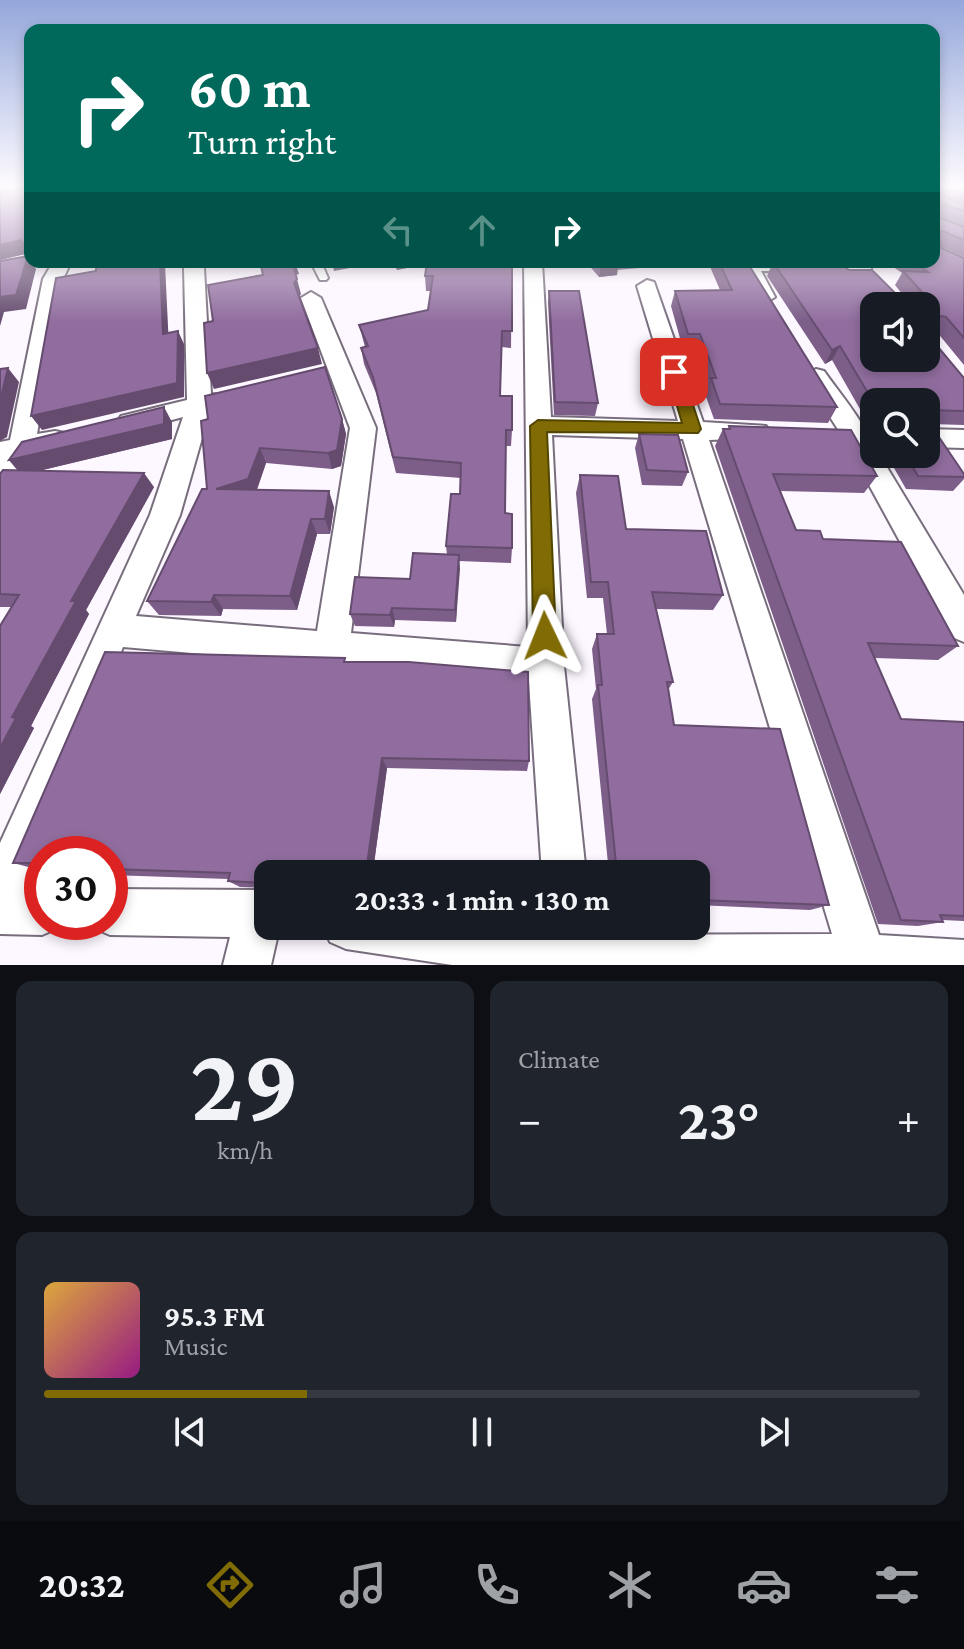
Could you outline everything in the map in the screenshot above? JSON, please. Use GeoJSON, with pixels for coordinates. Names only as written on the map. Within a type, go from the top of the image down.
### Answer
{"type":"FeatureCollection","features":[{"type":"Feature","properties":{"kind":"street"},"geometry":{"type":"LineString","coordinates":[[0,894],[165,515],[199,405],[194,268]]}},
{"type":"Feature","properties":{"kind":"street"},"geometry":{"type":"LineString","coordinates":[[533,268],[546,666],[563,860]]}},
{"type":"Feature","properties":{"kind":"street"},"geometry":{"type":"LineString","coordinates":[[750,268],[782,323]]}},
{"type":"Feature","properties":{"kind":"street"},"geometry":{"type":"LineString","coordinates":[[789,268],[868,270]]}},
{"type":"Feature","properties":{"kind":"street"},"geometry":{"type":"LineString","coordinates":[[0,481],[66,272]]}},
{"type":"Feature","properties":{"kind":"street"},"geometry":{"type":"LineString","coordinates":[[647,286],[864,962]]}},
{"type":"Feature","properties":{"kind":"street"},"geometry":{"type":"LineString","coordinates":[[311,298],[325,374],[363,428],[358,482],[331,648]]}},
{"type":"Feature","properties":{"kind":"street"},"geometry":{"type":"LineString","coordinates":[[806,361],[860,431]]}},
{"type":"Feature","properties":{"kind":"street"},"geometry":{"type":"LineString","coordinates":[[110,426],[241,395]]}},
{"type":"Feature","properties":{"kind":"street"},"geometry":{"type":"LineString","coordinates":[[538,426],[781,433]]}},
{"type":"Feature","properties":{"kind":"street"},"geometry":{"type":"LineString","coordinates":[[11,450],[81,433]]}},
{"type":"Feature","properties":{"kind":"street"},"geometry":{"type":"LineString","coordinates":[[825,435],[860,436]]}},
{"type":"Feature","properties":{"kind":"street"},"geometry":{"type":"LineString","coordinates":[[940,438],[964,439]]}},
{"type":"Feature","properties":{"kind":"street"},"geometry":{"type":"LineString","coordinates":[[881,468],[964,626]]}},
{"type":"Feature","properties":{"kind":"street"},"geometry":{"type":"LineString","coordinates":[[113,630],[546,666]]}},
{"type":"Feature","properties":{"kind":"street"},"geometry":{"type":"LineString","coordinates":[[0,911],[24,912]]}},
{"type":"Feature","properties":{"kind":"street"},"geometry":{"type":"LineString","coordinates":[[128,912],[254,914]]}},
{"type":"Feature","properties":{"kind":"street"},"geometry":{"type":"LineString","coordinates":[[247,965],[255,940]]}},
{"type":"Feature","properties":{"kind":"street"},"geometry":{"type":"LineString","coordinates":[[477,940],[571,950],[964,964]]}},
{"type":"Feature","properties":{"kind":"lane"},"geometry":{"type":"LineString","coordinates":[[319,268],[323,278]]}},
{"type":"Feature","properties":{"kind":"building"},"geometry":{"type":"Polygon","coordinates":[[[0,232],[24,232],[24,244],[21,240],[0,245],[0,232]]]}},
{"type":"Feature","properties":{"kind":"building"},"geometry":{"type":"Polygon","coordinates":[[[940,232],[941,248],[964,258],[964,338],[946,317],[940,316],[940,292],[922,292],[903,271],[928,272],[922,268],[940,268],[940,232]]]}},
{"type":"Feature","properties":{"kind":"building"},"geometry":{"type":"Polygon","coordinates":[[[945,232],[964,232],[964,240],[945,232]]]}},
{"type":"Feature","properties":{"kind":"building"},"geometry":{"type":"Polygon","coordinates":[[[24,257],[24,268],[16,295],[0,297],[0,261],[24,257]]]}},
{"type":"Feature","properties":{"kind":"building"},"geometry":{"type":"Polygon","coordinates":[[[96,268],[160,268],[163,334],[178,331],[177,383],[31,416],[56,278],[96,271],[96,268]]]}},
{"type":"Feature","properties":{"kind":"building"},"geometry":{"type":"Polygon","coordinates":[[[261,268],[294,268],[297,279],[294,283],[318,348],[207,373],[204,323],[213,321],[208,285],[263,275],[261,268]]]}},
{"type":"Feature","properties":{"kind":"building"},"geometry":{"type":"Polygon","coordinates":[[[426,268],[512,268],[512,331],[502,331],[500,396],[512,396],[512,430],[506,430],[505,513],[512,514],[512,548],[446,546],[451,494],[460,494],[461,463],[393,457],[373,377],[361,348],[368,346],[359,325],[428,310],[433,276],[425,276],[426,268]]]}},
{"type":"Feature","properties":{"kind":"building"},"geometry":{"type":"Polygon","coordinates":[[[722,268],[751,268],[837,407],[720,404],[711,378],[716,378],[700,334],[688,334],[675,291],[732,290],[722,268]]]}},
{"type":"Feature","properties":{"kind":"building"},"geometry":{"type":"Polygon","coordinates":[[[777,268],[872,270],[894,292],[860,292],[860,372],[940,372],[940,349],[964,378],[964,411],[940,410],[940,388],[865,388],[840,346],[832,350],[777,268]]]}},
{"type":"Feature","properties":{"kind":"building"},"geometry":{"type":"Polygon","coordinates":[[[549,291],[579,291],[598,403],[555,402],[549,291]]]}},
{"type":"Feature","properties":{"kind":"building"},"geometry":{"type":"Polygon","coordinates":[[[325,367],[342,419],[337,450],[328,453],[260,448],[248,479],[216,489],[329,491],[325,519],[311,519],[290,596],[214,595],[211,602],[147,601],[202,489],[207,489],[201,421],[208,419],[205,396],[325,367]]]}},
{"type":"Feature","properties":{"kind":"building"},"geometry":{"type":"Polygon","coordinates":[[[8,368],[0,401],[0,369],[8,368]]]}},
{"type":"Feature","properties":{"kind":"building"},"geometry":{"type":"Polygon","coordinates":[[[164,407],[164,424],[9,460],[22,442],[164,407]]]}},
{"type":"Feature","properties":{"kind":"building"},"geometry":{"type":"Polygon","coordinates":[[[729,426],[851,430],[860,446],[860,468],[872,468],[877,476],[773,474],[796,530],[820,531],[823,539],[901,542],[958,646],[868,643],[901,719],[964,722],[964,916],[940,915],[943,922],[901,920],[723,429],[730,429],[729,426]]]}},
{"type":"Feature","properties":{"kind":"building"},"geometry":{"type":"Polygon","coordinates":[[[639,434],[678,435],[688,472],[647,470],[639,434]]]}},
{"type":"Feature","properties":{"kind":"building"},"geometry":{"type":"Polygon","coordinates":[[[940,439],[964,474],[964,477],[918,476],[913,468],[940,468],[940,439]]]}},
{"type":"Feature","properties":{"kind":"building"},"geometry":{"type":"Polygon","coordinates":[[[3,470],[144,473],[71,601],[76,601],[12,717],[16,718],[0,748],[0,626],[19,595],[0,594],[0,474],[3,470]]]}},
{"type":"Feature","properties":{"kind":"building"},"geometry":{"type":"Polygon","coordinates":[[[580,475],[618,476],[626,529],[706,531],[723,595],[652,592],[673,682],[667,682],[674,725],[780,729],[829,905],[710,901],[710,860],[616,860],[598,685],[602,685],[597,634],[614,634],[608,582],[591,582],[580,475]]]}},
{"type":"Feature","properties":{"kind":"building"},"geometry":{"type":"Polygon","coordinates":[[[413,553],[459,555],[455,610],[392,608],[390,615],[350,614],[355,577],[410,579],[413,553]]]}},
{"type":"Feature","properties":{"kind":"building"},"geometry":{"type":"Polygon","coordinates":[[[105,652],[345,658],[344,662],[409,662],[528,672],[529,761],[382,758],[368,860],[254,860],[254,882],[228,881],[230,873],[128,870],[128,836],[25,836],[105,652]]]}},
{"type":"Feature","properties":{"kind":"building"},"geometry":{"type":"Polygon","coordinates":[[[24,838],[24,863],[13,863],[24,838]]]}},
{"type":"Feature","properties":{"kind":"route"},"geometry":{"type":"LineString","coordinates":[[545,636],[538,426],[692,429],[674,372]]}}]}
